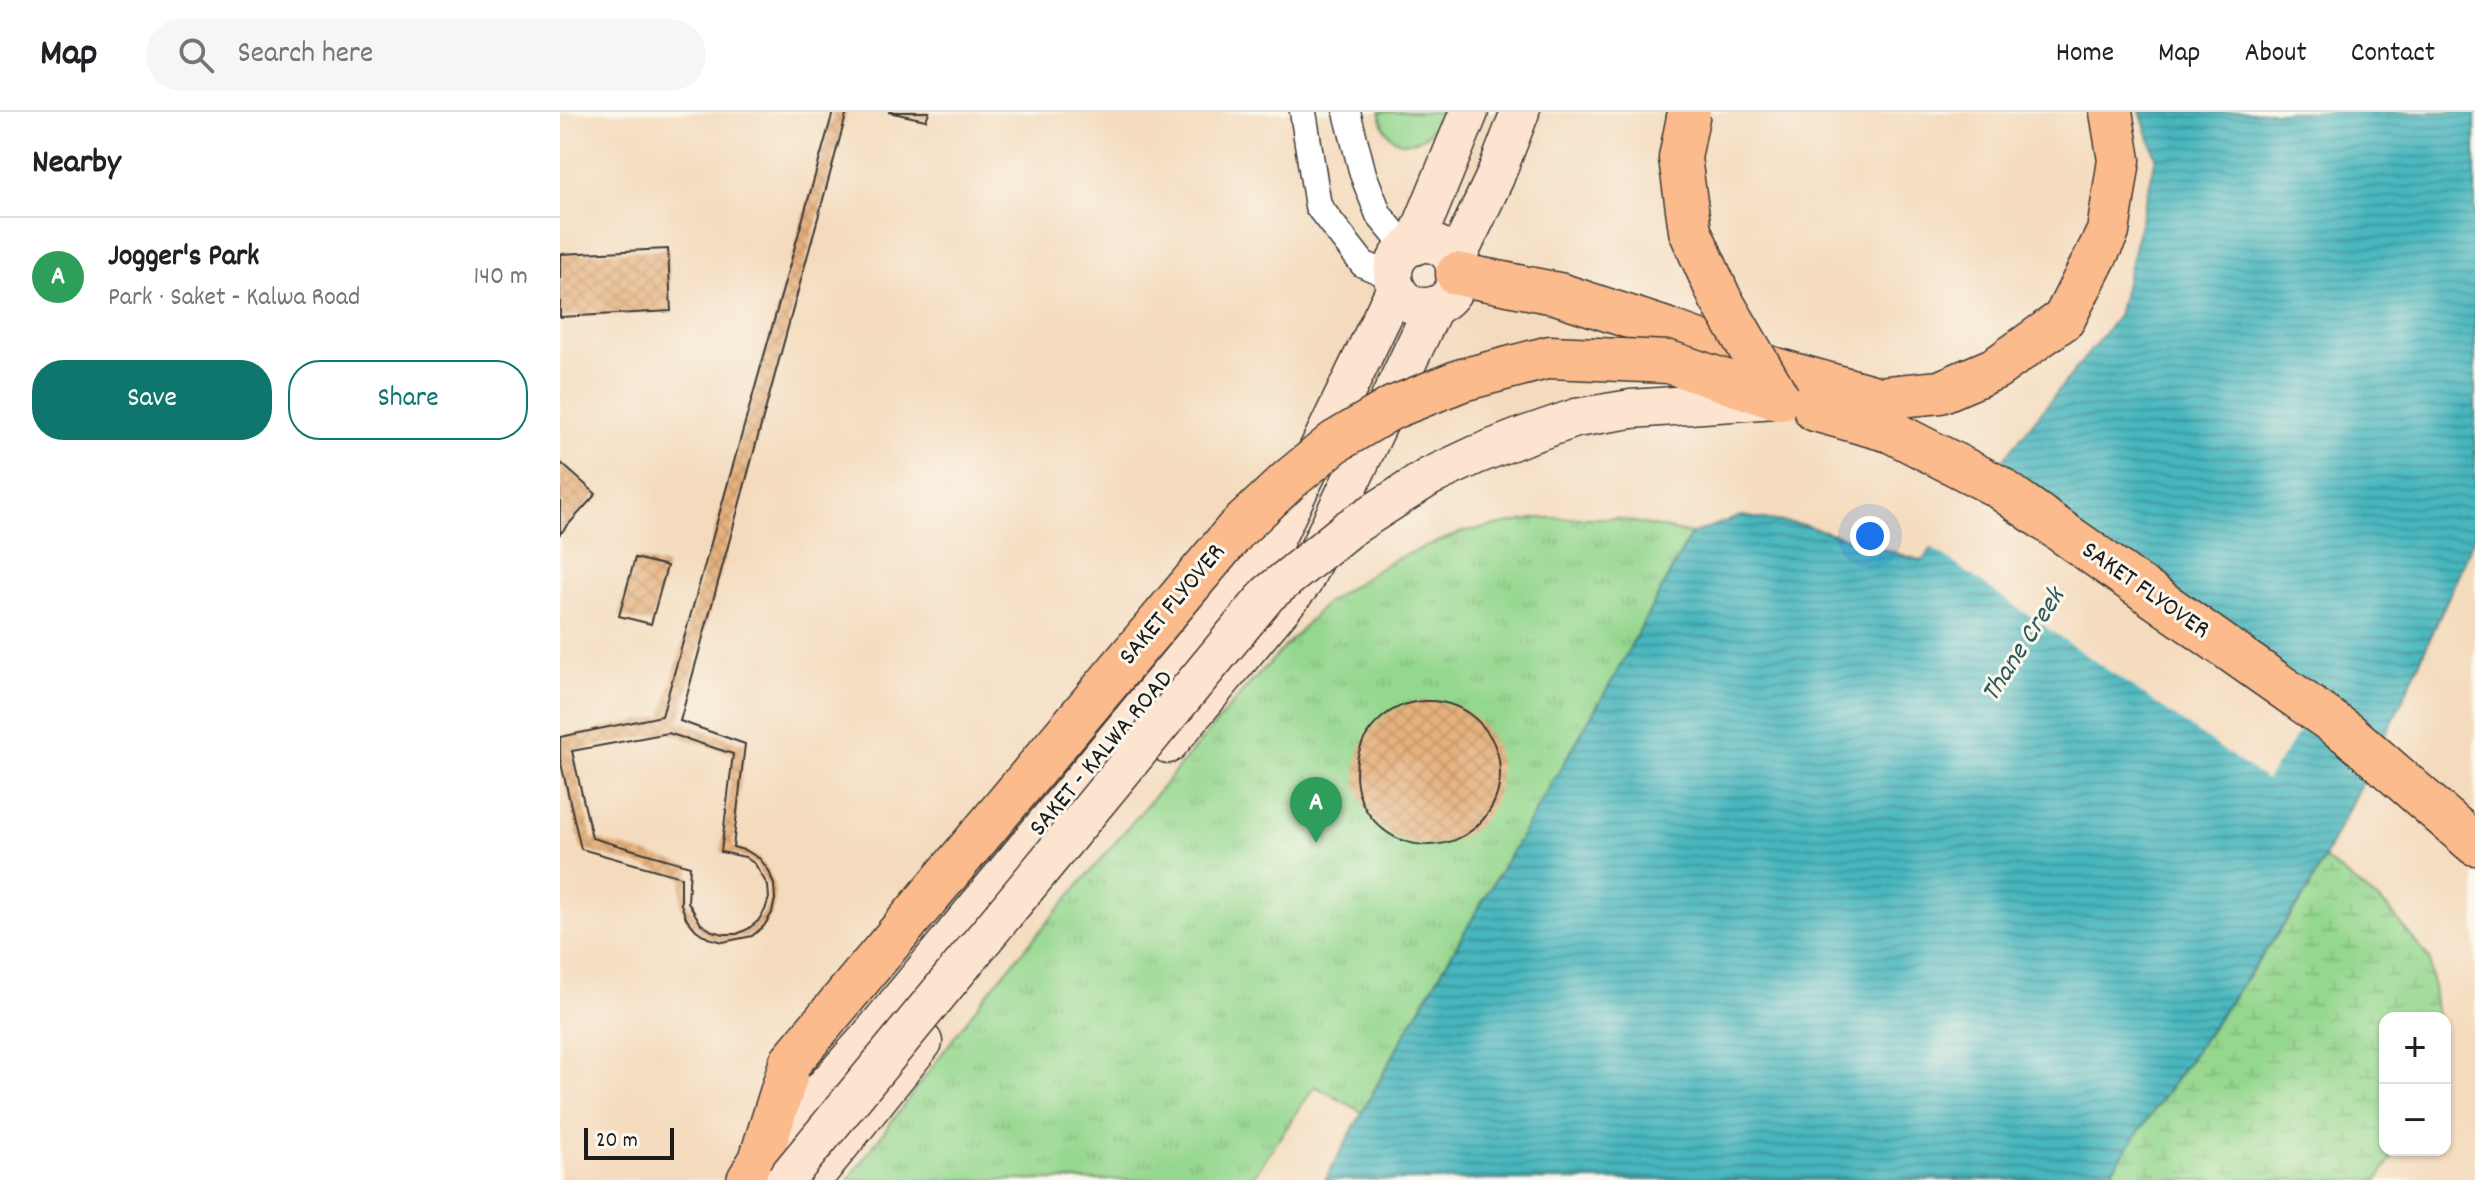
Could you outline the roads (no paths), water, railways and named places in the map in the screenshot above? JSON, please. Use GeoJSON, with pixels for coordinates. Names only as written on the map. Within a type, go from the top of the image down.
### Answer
{"type":"FeatureCollection","features":[{"type":"Feature","properties":{"kind":"main road","name":"SAKET - KALWA ROAD"},"geometry":{"type":"LineString","coordinates":[[764,1173],[867,1040],[1266,558],[1402,265],[1469,112]]}},
{"type":"Feature","properties":{"kind":"main road","name":"SAKET - KALWA ROAD"},"geometry":{"type":"LineString","coordinates":[[812,1180],[1303,582],[1448,281],[1495,177],[1520,112]]}},
{"type":"Feature","properties":{"kind":"main road"},"geometry":{"type":"LineString","coordinates":[[1689,112],[1680,158],[1690,231],[1720,298],[1779,399]]}},
{"type":"Feature","properties":{"kind":"main road"},"geometry":{"type":"LineString","coordinates":[[1448,281],[1441,248],[1431,244],[1402,265],[1404,300],[1413,305],[1448,281],[1559,294],[1775,369],[1879,398],[1940,392],[1996,368],[2064,319],[2108,232],[2119,160],[2111,112]]}},
{"type":"Feature","properties":{"kind":"main road","name":"SAKET FLYOVER"},"geometry":{"type":"LineString","coordinates":[[764,1173],[791,1061],[1236,530],[1335,442],[1392,408],[1462,380],[1550,357],[1669,362],[1779,399],[1890,431],[1997,486],[2349,734],[2475,844]]}},
{"type":"Feature","properties":{"kind":"main road","name":"SAKET FLYOVER"},"geometry":{"type":"LineString","coordinates":[[764,1173],[1268,594],[1348,529],[1429,477],[1464,460],[1576,418],[1631,409],[1779,399]]}},
{"type":"Feature","properties":{"kind":"street"},"geometry":{"type":"LineString","coordinates":[[1303,112],[1318,206],[1363,264],[1402,265],[1363,174],[1347,112]]}},
{"type":"Feature","properties":{"kind":"water","name":"Thane Creek"},"geometry":{"type":"Polygon","coordinates":[[[2140,112],[2475,112],[2475,537],[2404,697],[2308,890],[2105,1180],[1325,1180],[1410,1025],[1613,679],[1691,534],[1741,516],[1804,525],[1922,561],[2118,316],[2156,157],[2140,112]]]}},
{"type":"Feature","properties":{"kind":"place","name":"Jogger's Park"},"geometry":{"type":"Point","coordinates":[1316,843]}}]}
